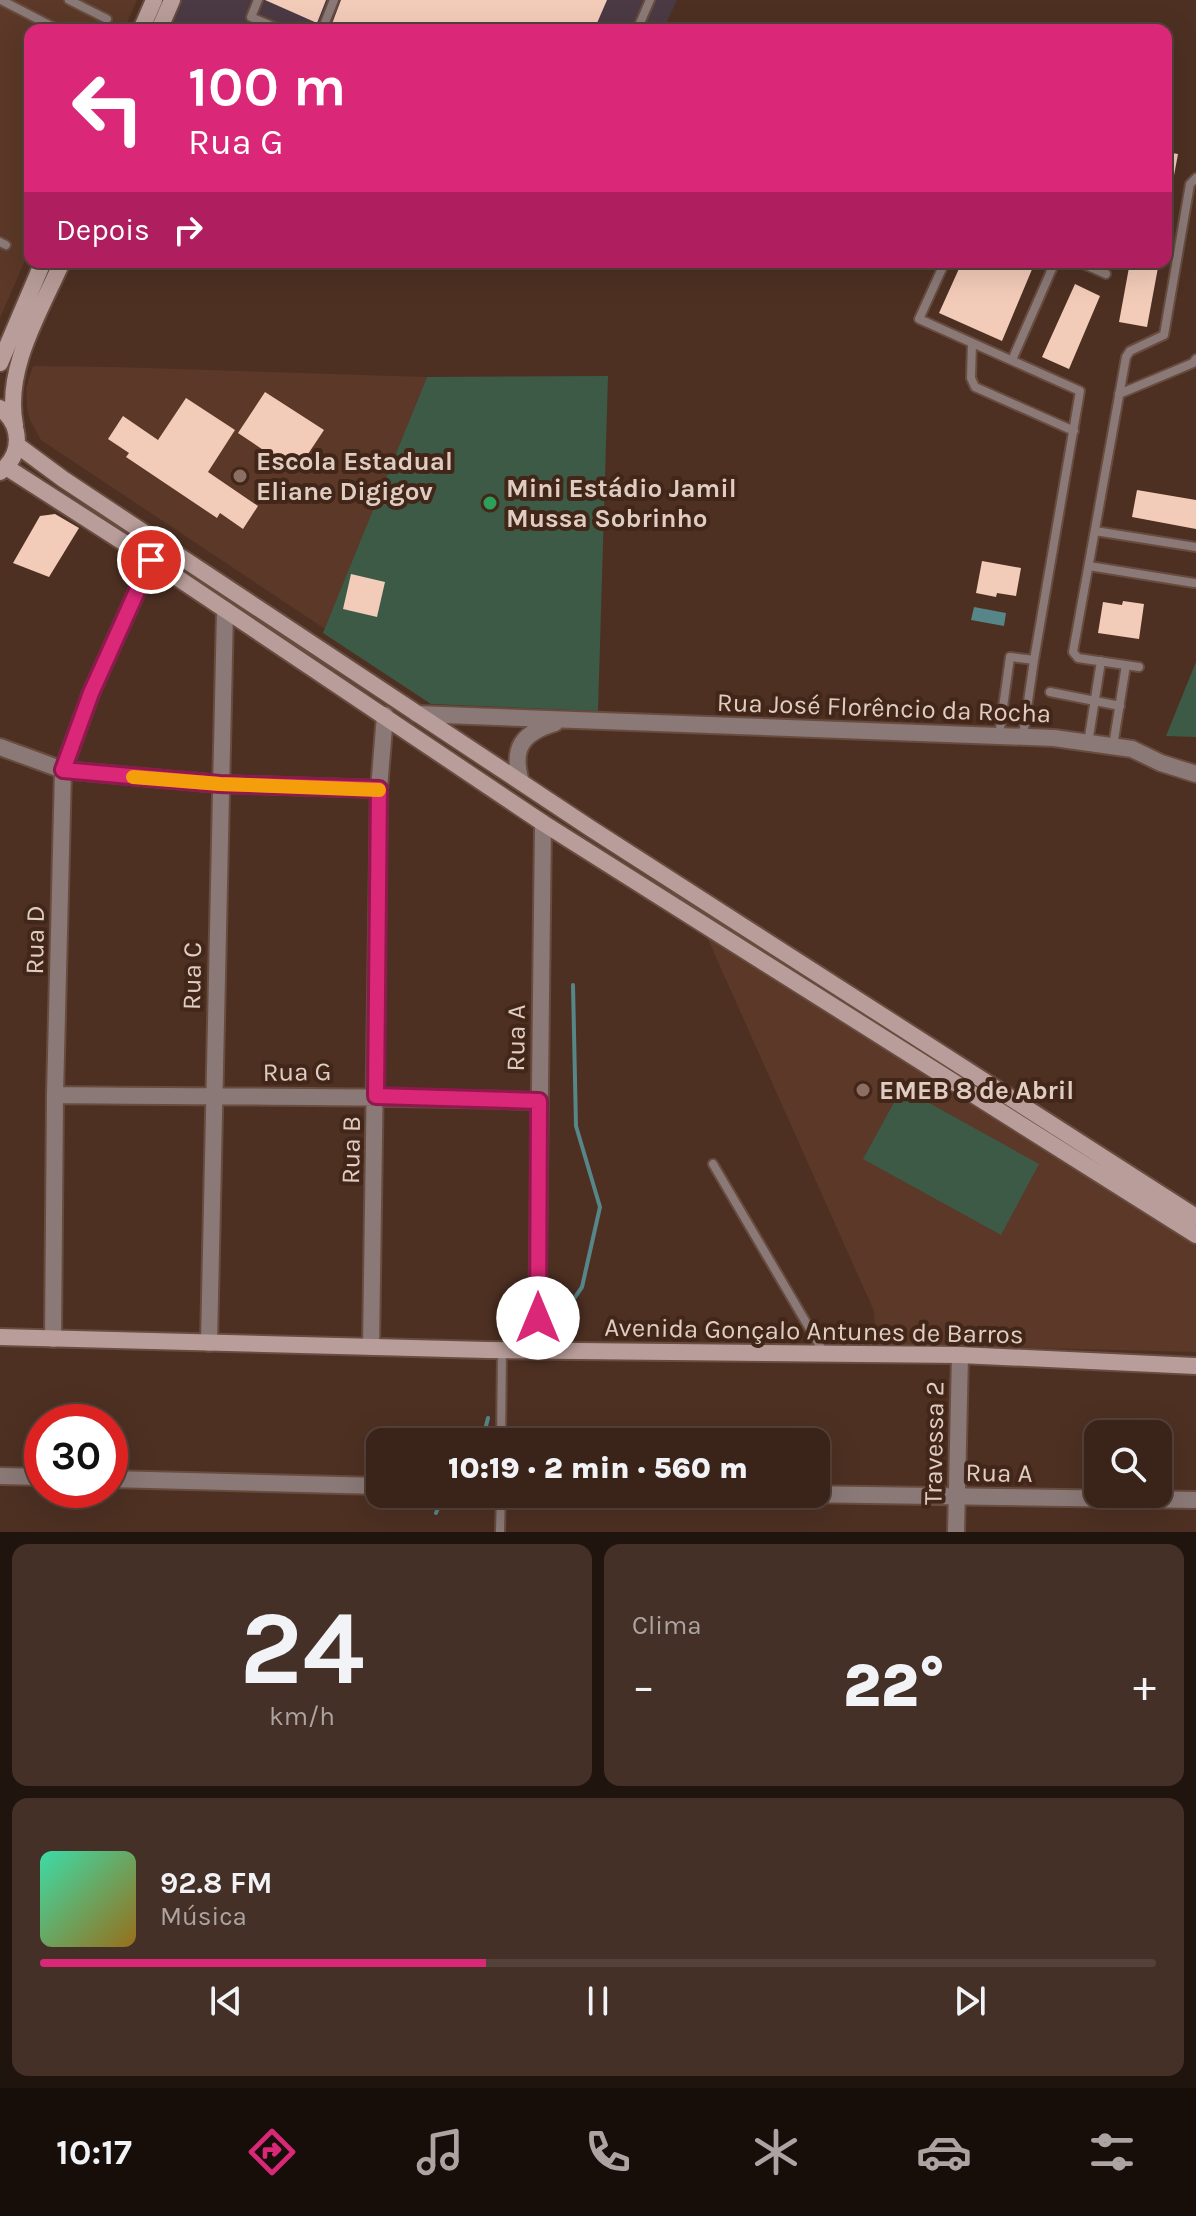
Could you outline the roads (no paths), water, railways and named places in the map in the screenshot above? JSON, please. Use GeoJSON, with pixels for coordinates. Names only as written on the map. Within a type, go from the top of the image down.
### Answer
{"type":"FeatureCollection","features":[{"type":"Feature","properties":{"kind":"main road"},"geometry":{"type":"LineString","coordinates":[[144,24],[154,0]]}},
{"type":"Feature","properties":{"kind":"main road"},"geometry":{"type":"LineString","coordinates":[[162,24],[172,0]]}},
{"type":"Feature","properties":{"kind":"main road"},"geometry":{"type":"LineString","coordinates":[[0,363],[40,268]]}},
{"type":"Feature","properties":{"kind":"main road"},"geometry":{"type":"LineString","coordinates":[[59,268],[19,363],[13,399],[17,445],[3,469],[151,560],[543,823],[1196,1235]]}},
{"type":"Feature","properties":{"kind":"main road"},"geometry":{"type":"LineString","coordinates":[[0,408],[15,425]]}},
{"type":"Feature","properties":{"kind":"main road"},"geometry":{"type":"LineString","coordinates":[[17,445],[75,487],[417,714],[1196,1217]]}},
{"type":"Feature","properties":{"kind":"main road","name":"Avenida Gonçalo Antunes de Barros"},"geometry":{"type":"LineString","coordinates":[[0,1337],[502,1350],[960,1355],[1196,1366]]}},
{"type":"Feature","properties":{"kind":"street","name":"Rua D"},"geometry":{"type":"LineString","coordinates":[[53,1339],[63,770],[86,705],[151,560]]}},
{"type":"Feature","properties":{"kind":"street","name":"Rua C"},"geometry":{"type":"LineString","coordinates":[[209,1343],[225,610]]}},
{"type":"Feature","properties":{"kind":"street","name":"Rua José Florêncio da Rocha"},"geometry":{"type":"LineString","coordinates":[[417,714],[1023,737],[1132,749],[1161,763],[1196,774]]}},
{"type":"Feature","properties":{"kind":"street","name":"Rua B"},"geometry":{"type":"LineString","coordinates":[[371,1347],[379,789],[385,715]]}},
{"type":"Feature","properties":{"kind":"street","name":"Rua José Florêncio da Rocha"},"geometry":{"type":"LineString","coordinates":[[521,782],[516,757],[521,744],[541,727],[564,720]]}},
{"type":"Feature","properties":{"kind":"street"},"geometry":{"type":"LineString","coordinates":[[0,747],[63,770],[220,784],[379,789]]}},
{"type":"Feature","properties":{"kind":"street","name":"Rua A"},"geometry":{"type":"LineString","coordinates":[[537,1349],[543,823]]}},
{"type":"Feature","properties":{"kind":"street","name":"Rua G"},"geometry":{"type":"LineString","coordinates":[[55,1095],[376,1096],[539,1101]]}},
{"type":"Feature","properties":{"kind":"street","name":"Travessa 2"},"geometry":{"type":"LineString","coordinates":[[956,1532],[960,1355]]}},
{"type":"Feature","properties":{"kind":"street"},"geometry":{"type":"LineString","coordinates":[[0,1476],[24,1477]]}},
{"type":"Feature","properties":{"kind":"street"},"geometry":{"type":"LineString","coordinates":[[128,1479],[366,1486]]}},
{"type":"Feature","properties":{"kind":"street","name":"Rua A"},"geometry":{"type":"LineString","coordinates":[[830,1495],[1196,1500]]}},
{"type":"Feature","properties":{"kind":"lane"},"geometry":{"type":"LineString","coordinates":[[1,0],[47,24]]}},
{"type":"Feature","properties":{"kind":"lane"},"geometry":{"type":"LineString","coordinates":[[69,0],[107,19]]}},
{"type":"Feature","properties":{"kind":"lane"},"geometry":{"type":"LineString","coordinates":[[258,0],[251,17],[267,24]]}},
{"type":"Feature","properties":{"kind":"lane"},"geometry":{"type":"LineString","coordinates":[[324,24],[334,0]]}},
{"type":"Feature","properties":{"kind":"lane"},"geometry":{"type":"LineString","coordinates":[[640,24],[650,0]]}},
{"type":"Feature","properties":{"kind":"lane"},"geometry":{"type":"LineString","coordinates":[[1139,667],[1078,658],[1073,653],[1128,352],[1164,335],[1190,184],[1196,178]]}},
{"type":"Feature","properties":{"kind":"lane"},"geometry":{"type":"LineString","coordinates":[[942,268],[919,319],[1080,391],[1023,737]]}},
{"type":"Feature","properties":{"kind":"lane"},"geometry":{"type":"LineString","coordinates":[[1012,360],[1052,268]]}},
{"type":"Feature","properties":{"kind":"lane"},"geometry":{"type":"LineString","coordinates":[[1092,268],[1106,274]]}},
{"type":"Feature","properties":{"kind":"lane"},"geometry":{"type":"LineString","coordinates":[[972,343],[971,378],[975,387],[1074,431]]}},
{"type":"Feature","properties":{"kind":"lane"},"geometry":{"type":"LineString","coordinates":[[1119,394],[1196,359]]}},
{"type":"Feature","properties":{"kind":"lane"},"geometry":{"type":"LineString","coordinates":[[1095,531],[1196,547]]}},
{"type":"Feature","properties":{"kind":"lane"},"geometry":{"type":"LineString","coordinates":[[1089,566],[1194,583]]}},
{"type":"Feature","properties":{"kind":"lane"},"geometry":{"type":"LineString","coordinates":[[999,736],[1010,657],[1034,660]]}},
{"type":"Feature","properties":{"kind":"lane"},"geometry":{"type":"LineString","coordinates":[[1088,743],[1101,661]]}},
{"type":"Feature","properties":{"kind":"lane"},"geometry":{"type":"LineString","coordinates":[[1113,746],[1126,665]]}},
{"type":"Feature","properties":{"kind":"lane"},"geometry":{"type":"LineString","coordinates":[[1050,692],[1120,706]]}},
{"type":"Feature","properties":{"kind":"lane"},"geometry":{"type":"LineString","coordinates":[[713,1164],[824,1354]]}},
{"type":"Feature","properties":{"kind":"lane"},"geometry":{"type":"LineString","coordinates":[[501,1428],[502,1350]]}},
{"type":"Feature","properties":{"kind":"lane"},"geometry":{"type":"LineString","coordinates":[[500,1532],[501,1508]]}},
{"type":"Feature","properties":{"kind":"water"},"geometry":{"type":"Polygon","coordinates":[[[974,607],[1006,613],[1004,626],[971,620],[974,607]]]}},
{"type":"Feature","properties":{"kind":"waterway"},"geometry":{"type":"LineString","coordinates":[[569,1306],[582,1287],[600,1207],[576,1126],[573,985]]}},
{"type":"Feature","properties":{"kind":"waterway"},"geometry":{"type":"LineString","coordinates":[[486,1428],[488,1418]]}},
{"type":"Feature","properties":{"kind":"waterway"},"geometry":{"type":"LineString","coordinates":[[436,1513],[438,1508]]}},
{"type":"Feature","properties":{"kind":"place","name":"Escola Estadual Eliane Digigov"},"geometry":{"type":"Point","coordinates":[240,476]}},
{"type":"Feature","properties":{"kind":"place","name":"Mini Estádio Jamil Mussa Sobrinho"},"geometry":{"type":"Point","coordinates":[490,503]}},
{"type":"Feature","properties":{"kind":"place","name":"EMEB 8 de Abril"},"geometry":{"type":"Point","coordinates":[863,1090]}}]}
